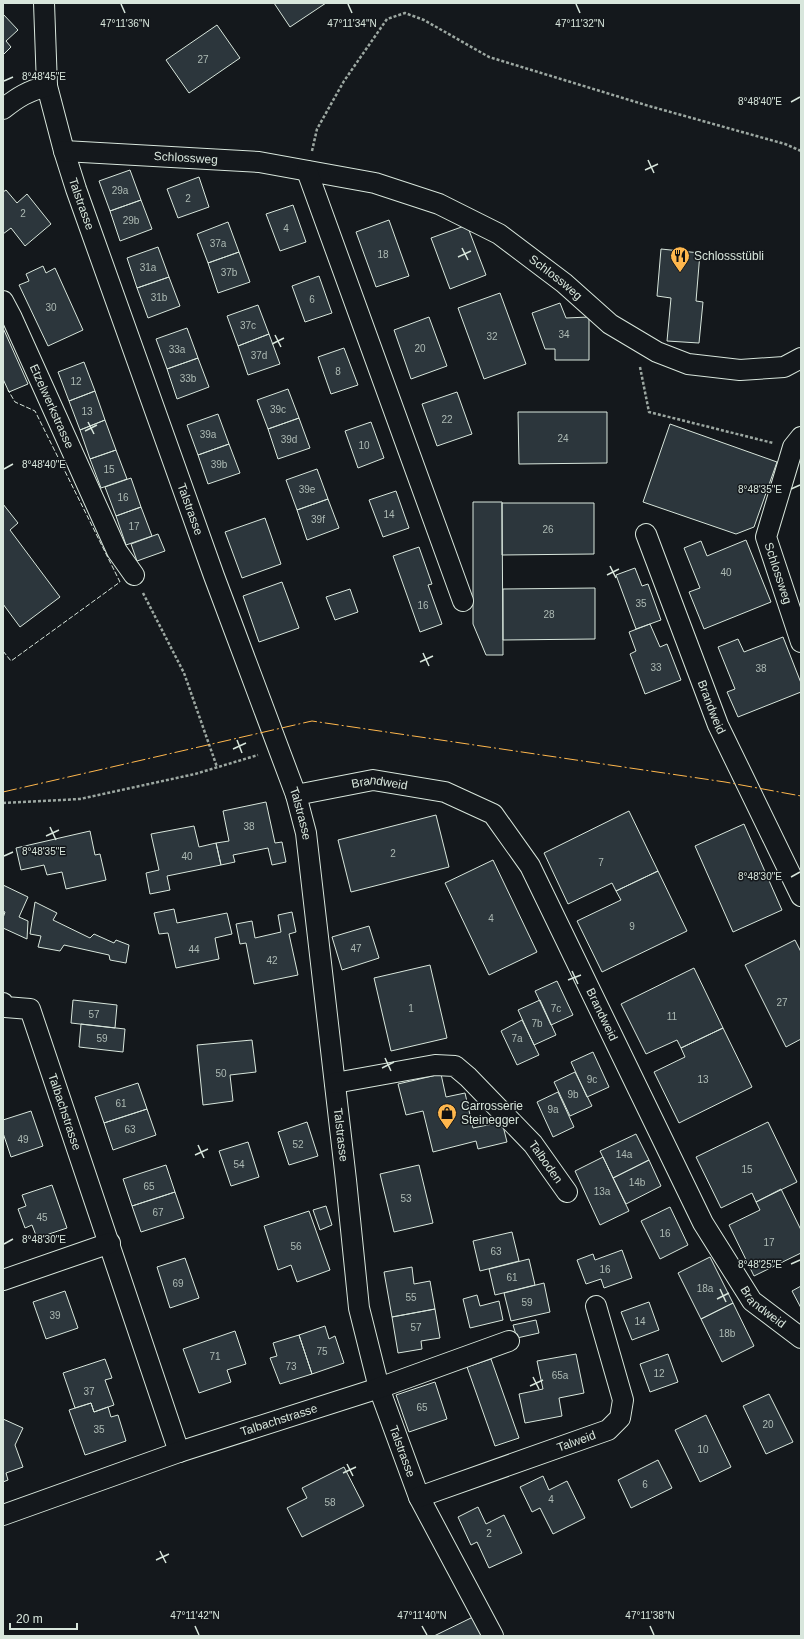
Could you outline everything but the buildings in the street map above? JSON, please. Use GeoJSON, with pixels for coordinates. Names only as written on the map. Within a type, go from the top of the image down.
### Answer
{"type":"FeatureCollection","features":[{"type":"Feature","properties":{"kind":"street","name":"Talstrasse"},"geometry":{"type":"LineString","coordinates":[[44,3],[47,86],[64,151],[206,554],[296,795],[306,833],[359,1308],[379,1388],[419,1497],[493,1636]]}},
{"type":"Feature","properties":{"kind":"street"},"geometry":{"type":"LineString","coordinates":[[3,109],[18,97],[32,90],[47,86]]}},
{"type":"Feature","properties":{"kind":"street","name":"Schlossweg"},"geometry":{"type":"LineString","coordinates":[[64,151],[259,162],[382,185],[439,204],[499,234],[564,284],[610,324],[657,352],[688,364],[740,370],[784,367],[801,358]]}},
{"type":"Feature","properties":{"kind":"street"},"geometry":{"type":"LineString","coordinates":[[307,171],[463,601]]}},
{"type":"Feature","properties":{"kind":"street","name":"Etzelwerkstrasse"},"geometry":{"type":"LineString","coordinates":[[3,301],[118,550],[134,575]]}},
{"type":"Feature","properties":{"kind":"street","name":"Schlossweg"},"geometry":{"type":"LineString","coordinates":[[797,442],[766,537],[801,642]]}},
{"type":"Feature","properties":{"kind":"street","name":"Brandweid"},"geometry":{"type":"LineString","coordinates":[[646,534],[718,725],[801,896]]}},
{"type":"Feature","properties":{"kind":"street","name":"Brandweid"},"geometry":{"type":"LineString","coordinates":[[296,795],[373,780],[445,792],[494,814],[530,866],[703,1223],[752,1301],[801,1338]]}},
{"type":"Feature","properties":{"kind":"street","name":"Talbachstrasse"},"geometry":{"type":"LineString","coordinates":[[3,1003],[5,1007],[30,1009],[180,1452]]}},
{"type":"Feature","properties":{"kind":"street","name":"Talboden"},"geometry":{"type":"LineString","coordinates":[[335,1083],[435,1065],[455,1066],[468,1077],[534,1144],[567,1192]]}},
{"type":"Feature","properties":{"kind":"street"},"geometry":{"type":"LineString","coordinates":[[3,1280],[110,1243]]}},
{"type":"Feature","properties":{"kind":"street","name":"Talweid"},"geometry":{"type":"LineString","coordinates":[[419,1497],[608,1430],[620,1418],[623,1400],[596,1306]]}},
{"type":"Feature","properties":{"kind":"street","name":"Talbachstrasse"},"geometry":{"type":"LineString","coordinates":[[3,1515],[180,1452],[379,1388],[509,1342]]}},
{"type":"Feature","properties":{"kind":"path"},"geometry":{"type":"LineString","coordinates":[[307,171],[317,129],[344,81],[387,19],[405,13],[424,20],[489,57],[649,106],[785,144],[801,151]]}},
{"type":"Feature","properties":{"kind":"path"},"geometry":{"type":"LineString","coordinates":[[657,352],[640,368],[650,412],[759,440],[797,442]]}},
{"type":"Feature","properties":{"kind":"path"},"geometry":{"type":"LineString","coordinates":[[134,575],[184,673],[217,767]]}},
{"type":"Feature","properties":{"kind":"path"},"geometry":{"type":"LineString","coordinates":[[3,803],[80,799],[195,774],[278,750]]}},
{"type":"Feature","properties":{"kind":"fence"},"geometry":{"type":"LineString","coordinates":[[3,651],[11,661],[120,582],[35,411],[15,402],[8,390]]}},
{"type":"Feature","properties":{"kind":"power"},"geometry":{"type":"LineString","coordinates":[[3,792],[312,721],[725,782],[801,796]]}},
{"type":"Feature","properties":{"kind":"place","name":"Schlossstübli"},"geometry":{"type":"Point","coordinates":[680,273]}},
{"type":"Feature","properties":{"kind":"place","name":"Carrosserie Steinegger"},"geometry":{"type":"Point","coordinates":[447,1130]}}]}
